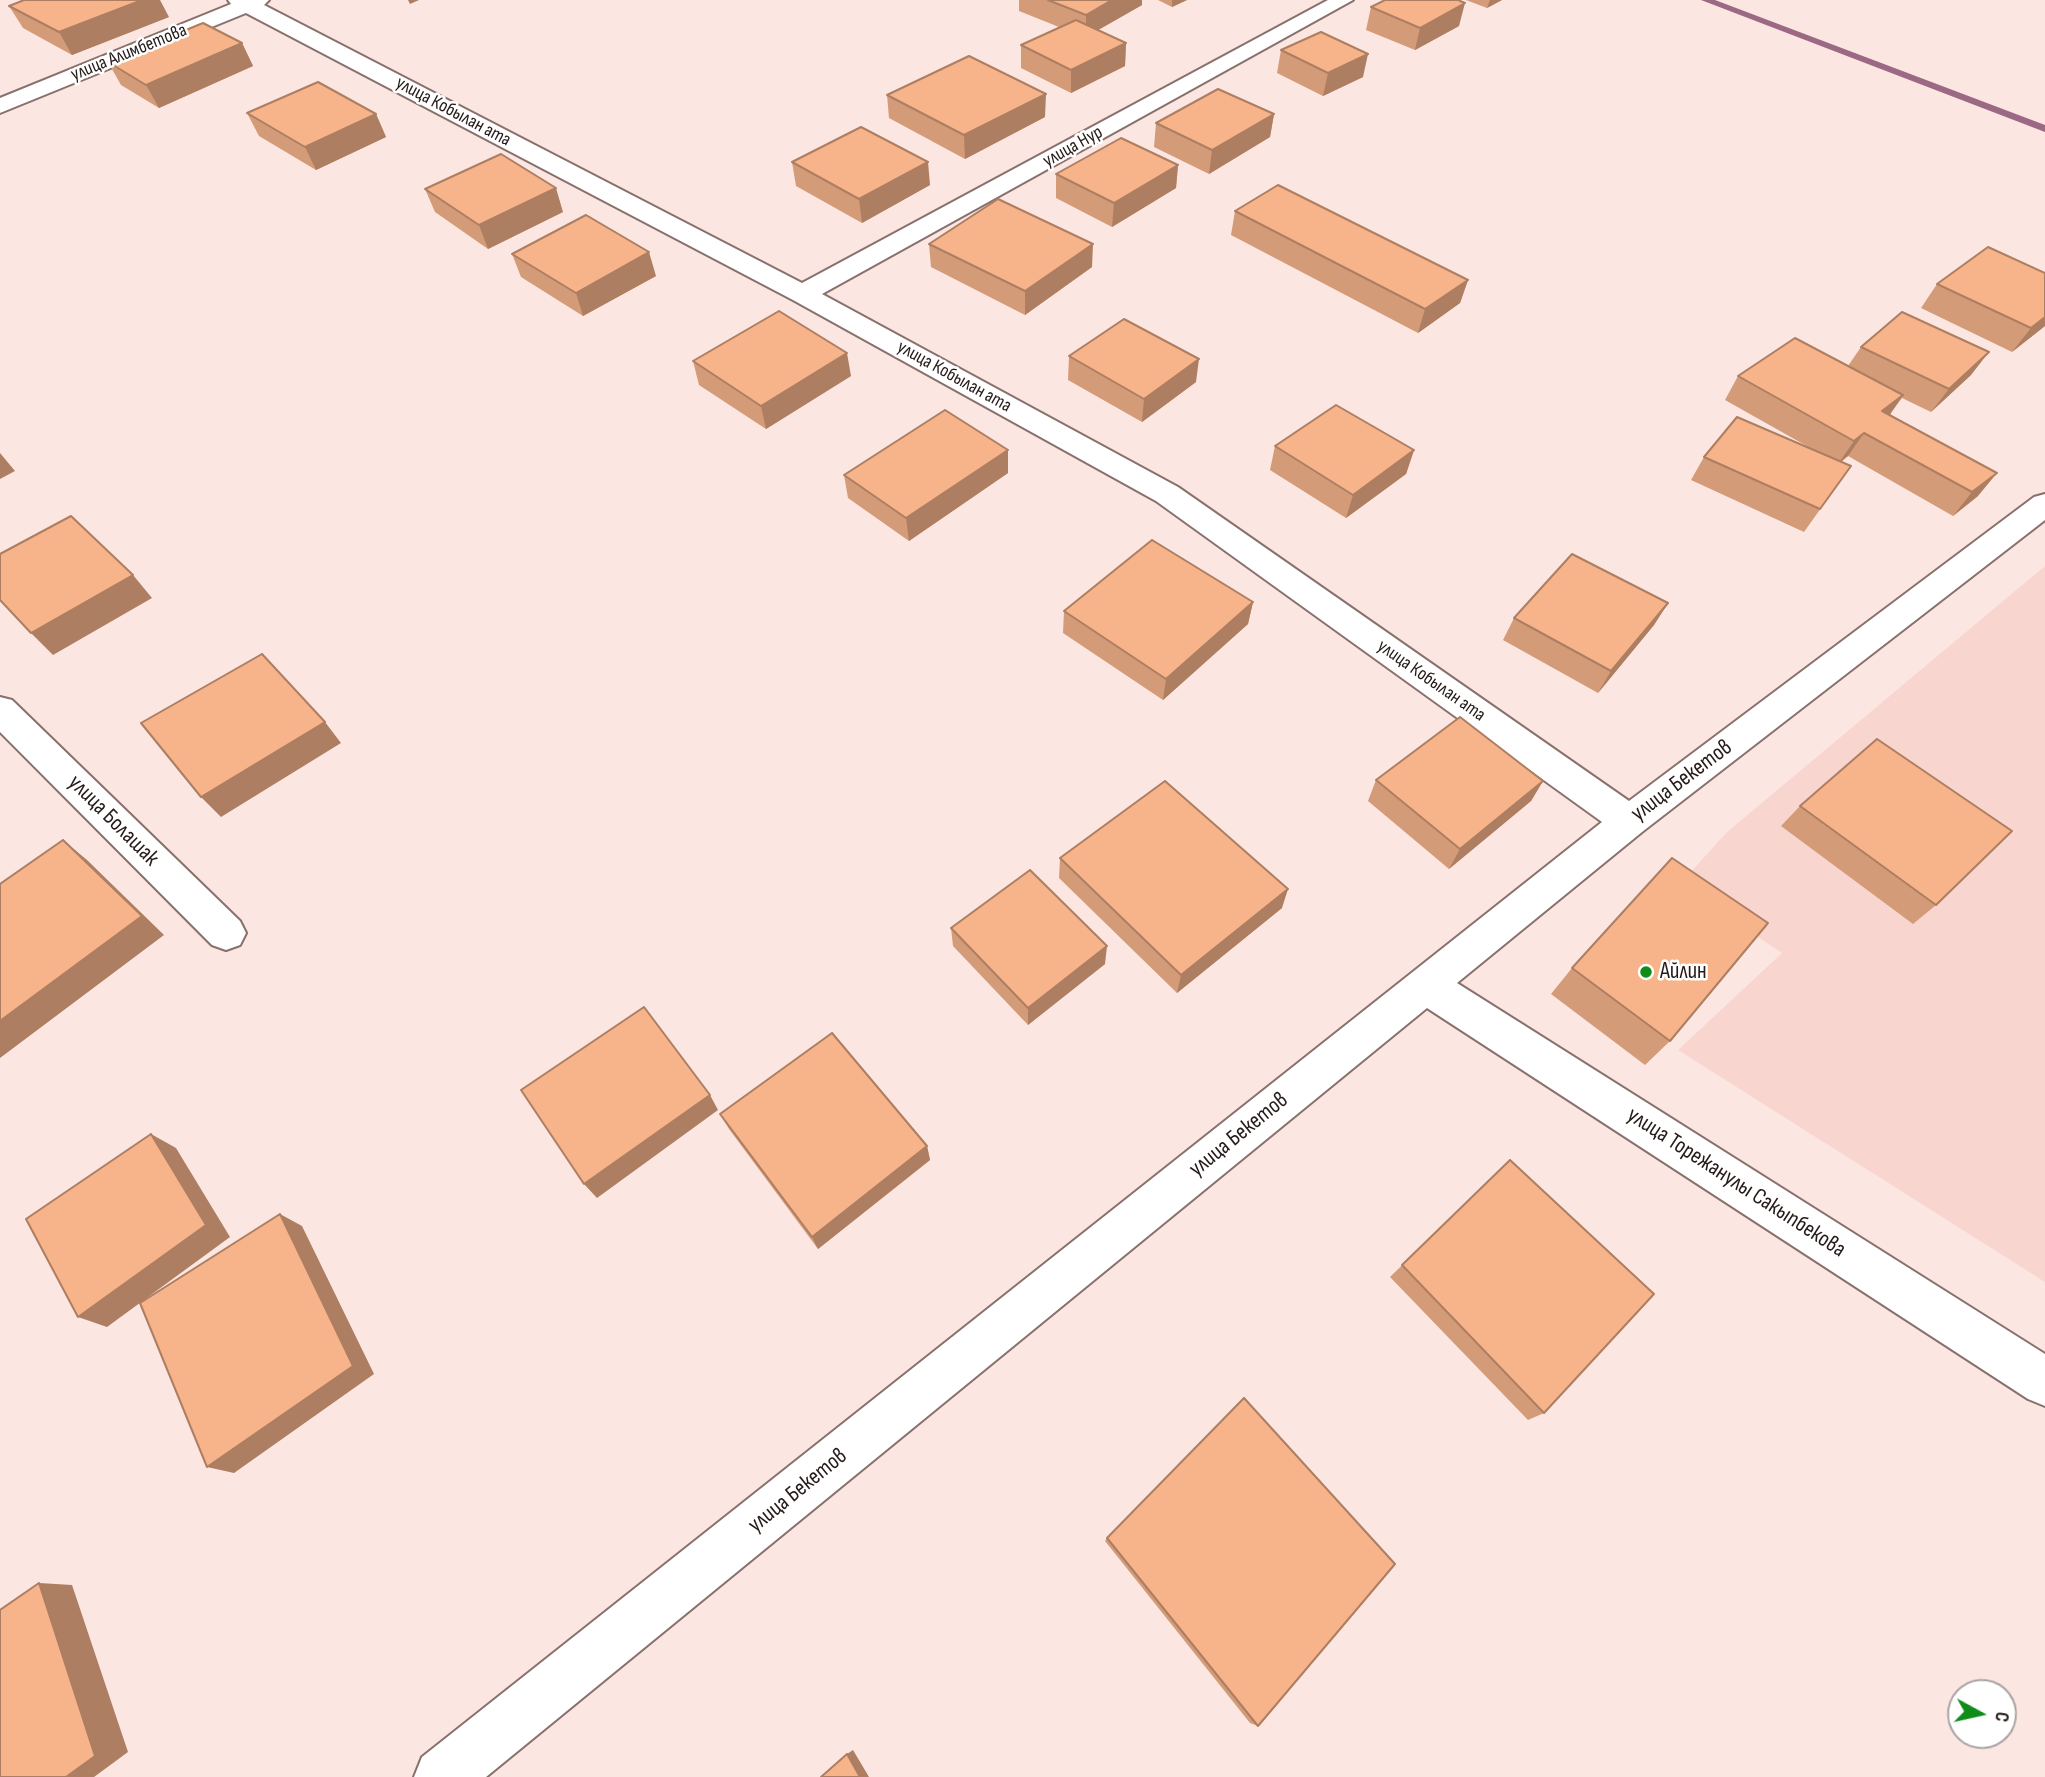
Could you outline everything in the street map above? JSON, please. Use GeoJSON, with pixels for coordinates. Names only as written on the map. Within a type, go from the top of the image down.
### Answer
{"type":"FeatureCollection","features":[{"type":"Feature","properties":{"kind":"street","name":"улица Нур"},"geometry":{"type":"LineString","coordinates":[[802,294],[1343,0]]}},
{"type":"Feature","properties":{"kind":"street","name":"улица Кобылан ата"},"geometry":{"type":"LineString","coordinates":[[248,2],[802,294],[1167,494],[1629,821]]}},
{"type":"Feature","properties":{"kind":"street","name":"улица Алимбетова"},"geometry":{"type":"LineString","coordinates":[[0,106],[248,2]]}},
{"type":"Feature","properties":{"kind":"street","name":"улица Бекетов"},"geometry":{"type":"LineString","coordinates":[[442,1777],[1629,821],[2045,504]]}},
{"type":"Feature","properties":{"kind":"street","name":"улица Болашак"},"geometry":{"type":"LineString","coordinates":[[0,710],[226,933]]}},
{"type":"Feature","properties":{"kind":"street","name":"улица Торежанулы Сакыпбекова"},"geometry":{"type":"LineString","coordinates":[[1426,985],[2045,1382]]}},
{"type":"Feature","properties":{"kind":"shaded area"},"geometry":{"type":"Polygon","coordinates":[[[2045,566],[2045,1282],[1678,1050],[1782,953],[1680,884],[1727,832],[2045,566]]]}},
{"type":"Feature","properties":{"kind":"building"},"geometry":{"type":"Polygon","coordinates":[[[24,0],[142,0],[59,32],[9,6],[24,0]]]}},
{"type":"Feature","properties":{"kind":"building"},"geometry":{"type":"Polygon","coordinates":[[[1048,0],[1112,0],[1086,15],[1048,0]]]}},
{"type":"Feature","properties":{"kind":"building"},"geometry":{"type":"Polygon","coordinates":[[[1385,0],[1458,0],[1465,3],[1420,28],[1371,7],[1385,0]]]}},
{"type":"Feature","properties":{"kind":"building"},"geometry":{"type":"Polygon","coordinates":[[[1076,20],[1126,43],[1071,70],[1021,45],[1076,20]]]}},
{"type":"Feature","properties":{"kind":"building"},"geometry":{"type":"Polygon","coordinates":[[[203,23],[242,43],[146,85],[108,62],[203,23]]]}},
{"type":"Feature","properties":{"kind":"building"},"geometry":{"type":"Polygon","coordinates":[[[1321,32],[1368,54],[1328,73],[1281,50],[1321,32]]]}},
{"type":"Feature","properties":{"kind":"building"},"geometry":{"type":"Polygon","coordinates":[[[969,56],[1046,94],[964,135],[887,95],[969,56]]]}},
{"type":"Feature","properties":{"kind":"building"},"geometry":{"type":"Polygon","coordinates":[[[318,82],[376,114],[305,147],[247,113],[318,82]]]}},
{"type":"Feature","properties":{"kind":"building"},"geometry":{"type":"Polygon","coordinates":[[[1218,89],[1274,114],[1212,150],[1156,123],[1218,89]]]}},
{"type":"Feature","properties":{"kind":"building"},"geometry":{"type":"Polygon","coordinates":[[[861,127],[928,162],[859,199],[792,162],[861,127]]]}},
{"type":"Feature","properties":{"kind":"building"},"geometry":{"type":"Polygon","coordinates":[[[1121,138],[1178,165],[1114,203],[1056,174],[1121,138]]]}},
{"type":"Feature","properties":{"kind":"building"},"geometry":{"type":"Polygon","coordinates":[[[501,154],[556,188],[479,225],[425,189],[501,154]]]}},
{"type":"Feature","properties":{"kind":"building"},"geometry":{"type":"Polygon","coordinates":[[[1278,185],[1468,280],[1425,309],[1235,211],[1278,185]]]}},
{"type":"Feature","properties":{"kind":"building"},"geometry":{"type":"Polygon","coordinates":[[[998,199],[1093,244],[1025,291],[929,244],[998,199]]]}},
{"type":"Feature","properties":{"kind":"building"},"geometry":{"type":"Polygon","coordinates":[[[586,215],[649,252],[576,293],[512,254],[586,215]]]}},
{"type":"Feature","properties":{"kind":"building"},"geometry":{"type":"Polygon","coordinates":[[[1988,247],[2045,273],[2045,317],[2031,328],[1937,284],[1988,247]]]}},
{"type":"Feature","properties":{"kind":"building"},"geometry":{"type":"Polygon","coordinates":[[[779,311],[847,353],[761,406],[693,361],[779,311]]]}},
{"type":"Feature","properties":{"kind":"building"},"geometry":{"type":"Polygon","coordinates":[[[1902,312],[1989,352],[1949,389],[1861,347],[1902,312]]]}},
{"type":"Feature","properties":{"kind":"building"},"geometry":{"type":"Polygon","coordinates":[[[1124,319],[1199,359],[1144,399],[1069,356],[1124,319]]]}},
{"type":"Feature","properties":{"kind":"building"},"geometry":{"type":"Polygon","coordinates":[[[1795,338],[1903,395],[1882,411],[1997,473],[1972,492],[1864,433],[1854,441],[1738,376],[1795,338]]]}},
{"type":"Feature","properties":{"kind":"building"},"geometry":{"type":"Polygon","coordinates":[[[1336,405],[1414,450],[1353,495],[1275,446],[1336,405]]]}},
{"type":"Feature","properties":{"kind":"building"},"geometry":{"type":"Polygon","coordinates":[[[945,410],[1008,450],[906,518],[844,475],[945,410]]]}},
{"type":"Feature","properties":{"kind":"building"},"geometry":{"type":"Polygon","coordinates":[[[1737,417],[1851,466],[1820,509],[1704,457],[1737,417]]]}},
{"type":"Feature","properties":{"kind":"building"},"geometry":{"type":"Polygon","coordinates":[[[71,516],[133,575],[31,633],[0,600],[0,554],[71,516]]]}},
{"type":"Feature","properties":{"kind":"building"},"geometry":{"type":"Polygon","coordinates":[[[1152,540],[1253,602],[1166,679],[1064,611],[1152,540]]]}},
{"type":"Feature","properties":{"kind":"building"},"geometry":{"type":"Polygon","coordinates":[[[1572,554],[1668,603],[1611,671],[1514,618],[1572,554]]]}},
{"type":"Feature","properties":{"kind":"building"},"geometry":{"type":"Polygon","coordinates":[[[262,654],[325,722],[201,797],[141,723],[262,654]]]}},
{"type":"Feature","properties":{"kind":"building"},"geometry":{"type":"Polygon","coordinates":[[[1460,717],[1543,781],[1460,849],[1376,780],[1460,717]]]}},
{"type":"Feature","properties":{"kind":"building"},"geometry":{"type":"Polygon","coordinates":[[[1877,739],[2012,831],[1936,905],[1800,806],[1877,739]]]}},
{"type":"Feature","properties":{"kind":"building"},"geometry":{"type":"Polygon","coordinates":[[[1165,781],[1288,889],[1181,975],[1060,858],[1165,781]]]}},
{"type":"Feature","properties":{"kind":"building"},"geometry":{"type":"Polygon","coordinates":[[[63,840],[142,916],[0,1021],[0,884],[63,840]]]}},
{"type":"Feature","properties":{"kind":"building","name":"Айлин"},"geometry":{"type":"Polygon","coordinates":[[[1672,858],[1768,923],[1670,1041],[1572,968],[1672,858]]]}},
{"type":"Feature","properties":{"kind":"building"},"geometry":{"type":"Polygon","coordinates":[[[1030,870],[1107,946],[1028,1008],[951,928],[1030,870]]]}},
{"type":"Feature","properties":{"kind":"building"},"geometry":{"type":"Polygon","coordinates":[[[644,1007],[710,1095],[584,1184],[521,1090],[644,1007]]]}},
{"type":"Feature","properties":{"kind":"building"},"geometry":{"type":"Polygon","coordinates":[[[832,1033],[927,1146],[812,1237],[720,1114],[832,1033]]]}},
{"type":"Feature","properties":{"kind":"building"},"geometry":{"type":"Polygon","coordinates":[[[151,1134],[206,1225],[78,1317],[26,1219],[151,1134]]]}},
{"type":"Feature","properties":{"kind":"building"},"geometry":{"type":"Polygon","coordinates":[[[1510,1160],[1654,1294],[1544,1413],[1402,1265],[1510,1160]]]}},
{"type":"Feature","properties":{"kind":"building"},"geometry":{"type":"Polygon","coordinates":[[[280,1214],[353,1366],[207,1467],[140,1303],[280,1214]]]}},
{"type":"Feature","properties":{"kind":"building"},"geometry":{"type":"Polygon","coordinates":[[[1244,1398],[1395,1564],[1258,1726],[1107,1538],[1244,1398]]]}},
{"type":"Feature","properties":{"kind":"building"},"geometry":{"type":"Polygon","coordinates":[[[39,1583],[95,1756],[66,1777],[0,1777],[0,1610],[39,1583]]]}},
{"type":"Feature","properties":{"kind":"building"},"geometry":{"type":"Polygon","coordinates":[[[847,1754],[860,1777],[821,1777],[847,1754]]]}},
{"type":"Feature","properties":{"kind":"waterway"},"geometry":{"type":"LineString","coordinates":[[1706,0],[2045,129]]}},
{"type":"Feature","properties":{"kind":"place","name":"Айлин"},"geometry":{"type":"Point","coordinates":[1646,972]}}]}
